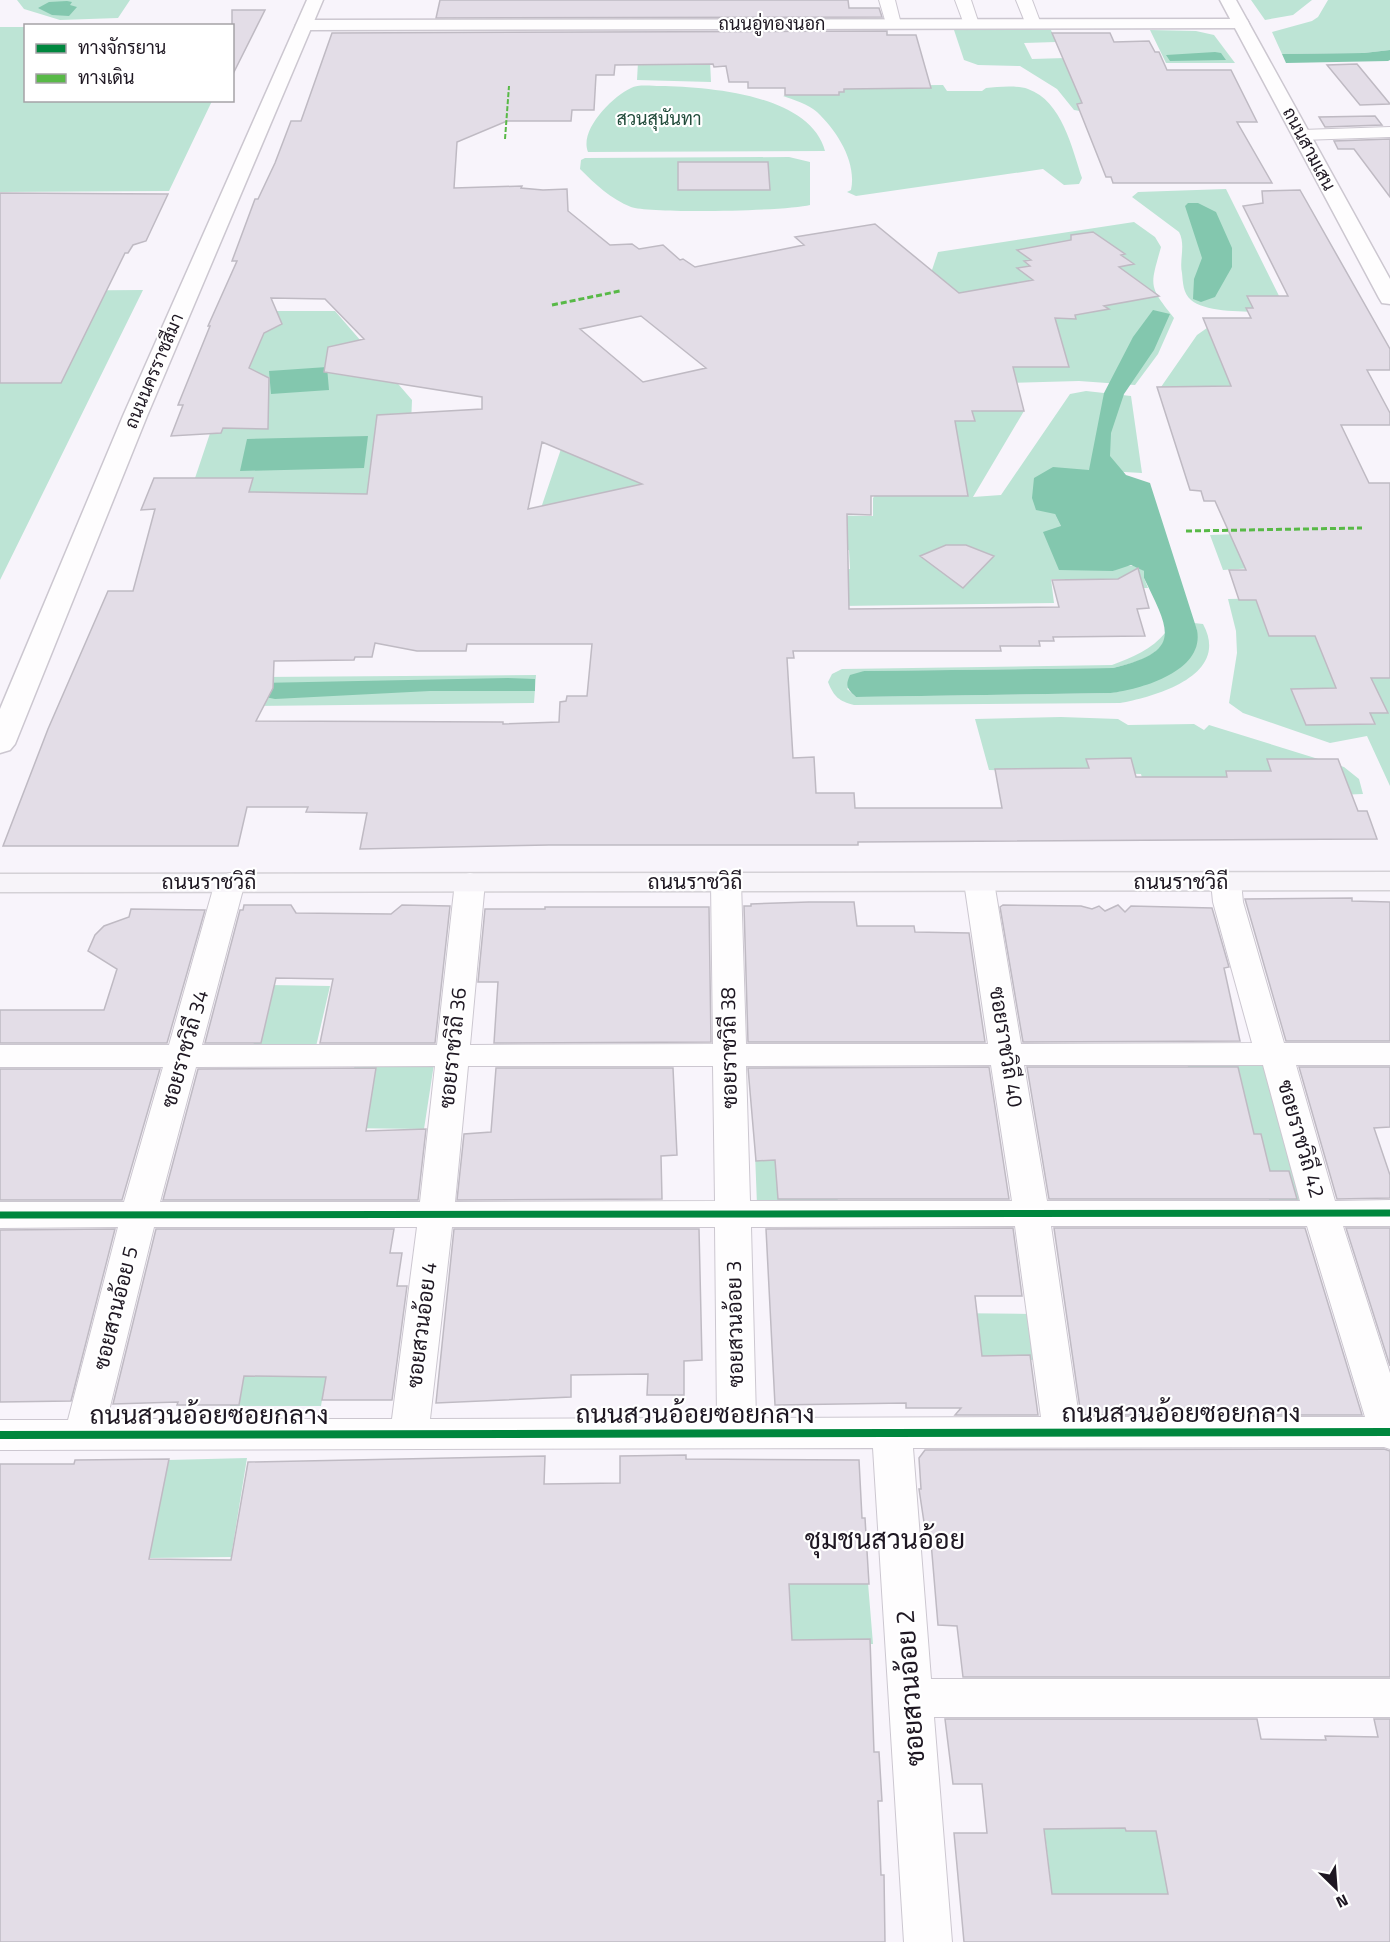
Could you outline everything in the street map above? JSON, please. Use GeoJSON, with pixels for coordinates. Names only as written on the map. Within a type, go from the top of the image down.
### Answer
{"type":"FeatureCollection","features":[{"type":"Feature","properties":{"kind":"main road","name":"ถนนนครราชสีมา"},"geometry":{"type":"LineString","coordinates":[[0,744],[135,416],[315,0]]}},
{"type":"Feature","properties":{"kind":"main road","name":"ถนนสามเสน"},"geometry":{"type":"LineString","coordinates":[[1228,0],[1390,298]]}},
{"type":"Feature","properties":{"kind":"main road","name":"ถนนอู่ทองนอก"},"geometry":{"type":"LineString","coordinates":[[304,25],[1241,24]]}},
{"type":"Feature","properties":{"kind":"main road","name":"ถนนราชวิถี"},"geometry":{"type":"LineString","coordinates":[[0,882],[1390,881]]}},
{"type":"Feature","properties":{"kind":"street"},"geometry":{"type":"LineString","coordinates":[[887,0],[893,24]]}},
{"type":"Feature","properties":{"kind":"street"},"geometry":{"type":"LineString","coordinates":[[963,0],[971,24]]}},
{"type":"Feature","properties":{"kind":"street"},"geometry":{"type":"LineString","coordinates":[[1024,0],[1033,24]]}},
{"type":"Feature","properties":{"kind":"street"},"geometry":{"type":"LineString","coordinates":[[1302,135],[1390,132]]}},
{"type":"Feature","properties":{"kind":"street","name":"ซอยราชวิถี 34"},"geometry":{"type":"LineString","coordinates":[[139,1215],[230,882]]}},
{"type":"Feature","properties":{"kind":"street","name":"ซอยราชวิถี 36"},"geometry":{"type":"LineString","coordinates":[[435,1215],[470,882]]}},
{"type":"Feature","properties":{"kind":"street","name":"ซอยราชวิถี 38"},"geometry":{"type":"LineString","coordinates":[[726,882],[733,1214]]}},
{"type":"Feature","properties":{"kind":"street","name":"ซอยราชวิถี 40"},"geometry":{"type":"LineString","coordinates":[[979,882],[1032,1213]]}},
{"type":"Feature","properties":{"kind":"street","name":"ซอยราชวิถี 42"},"geometry":{"type":"LineString","coordinates":[[1226,882],[1228,902],[1272,1054],[1278,1060],[1322,1213],[1390,1432]]}},
{"type":"Feature","properties":{"kind":"street"},"geometry":{"type":"LineString","coordinates":[[0,1056],[1390,1054]]}},
{"type":"Feature","properties":{"kind":"street"},"geometry":{"type":"LineString","coordinates":[[1032,1213],[1062,1433]]}},
{"type":"Feature","properties":{"kind":"street"},"geometry":{"type":"LineString","coordinates":[[0,1215],[1390,1213]]}},
{"type":"Feature","properties":{"kind":"street","name":"ซอยสวนอ้อย 3"},"geometry":{"type":"LineString","coordinates":[[733,1214],[737,1434]]}},
{"type":"Feature","properties":{"kind":"street","name":"ซอยสวนอ้อย 5"},"geometry":{"type":"LineString","coordinates":[[84,1435],[139,1215]]}},
{"type":"Feature","properties":{"kind":"street","name":"ซอยสวนอ้อย 4"},"geometry":{"type":"LineString","coordinates":[[409,1435],[435,1215]]}},
{"type":"Feature","properties":{"kind":"street","name":"ถนนสวนอ้อยซอยกลาง"},"geometry":{"type":"LineString","coordinates":[[0,1436],[1390,1432]]}},
{"type":"Feature","properties":{"kind":"street","name":"ซอยสวนอ้อย 2"},"geometry":{"type":"LineString","coordinates":[[892,1433],[928,1942]]}},
{"type":"Feature","properties":{"kind":"street"},"geometry":{"type":"LineString","coordinates":[[911,1698],[1390,1698]]}},
{"type":"Feature","properties":{"kind":"green space"},"geometry":{"type":"Polygon","coordinates":[[[17,0],[130,0],[118,18],[60,20],[24,9],[17,0]]]}},
{"type":"Feature","properties":{"kind":"green space"},"geometry":{"type":"Polygon","coordinates":[[[1251,0],[1312,0],[1293,15],[1265,20],[1251,0]]]}},
{"type":"Feature","properties":{"kind":"green space"},"geometry":{"type":"Polygon","coordinates":[[[1328,0],[1390,0],[1390,50],[1364,53],[1282,54],[1272,32],[1312,21],[1318,17],[1328,0]]]}},
{"type":"Feature","properties":{"kind":"green space"},"geometry":{"type":"Polygon","coordinates":[[[0,27],[24,27],[24,102],[212,102],[169,191],[0,192],[0,27]]]}},
{"type":"Feature","properties":{"kind":"green space"},"geometry":{"type":"Polygon","coordinates":[[[954,30],[1051,30],[1056,42],[1024,43],[1032,59],[1065,58],[1078,93],[1129,92],[1080,111],[1074,110],[1057,89],[1020,66],[978,65],[964,60],[954,30]]]}},
{"type":"Feature","properties":{"kind":"green space"},"geometry":{"type":"Polygon","coordinates":[[[1150,30],[1196,31],[1214,35],[1235,63],[1166,63],[1150,30]]]}},
{"type":"Feature","properties":{"kind":"green space"},"geometry":{"type":"Polygon","coordinates":[[[710,61],[711,82],[637,80],[638,62],[710,61]]]}},
{"type":"Feature","properties":{"kind":"green space"},"geometry":{"type":"Polygon","coordinates":[[[943,85],[947,91],[982,91],[986,88],[1018,87],[1040,95],[1064,127],[1082,178],[1079,184],[1064,185],[1043,169],[856,196],[847,192],[851,190],[851,169],[844,148],[832,128],[813,109],[783,96],[817,86],[943,85]]]}},
{"type":"Feature","properties":{"kind":"green space","name":"สวนสุนันทา"},"geometry":{"type":"Polygon","coordinates":[[[660,86],[729,92],[779,106],[800,117],[816,132],[825,151],[588,152],[586,143],[588,134],[607,106],[623,92],[634,87],[660,86]]]}},
{"type":"Feature","properties":{"kind":"green space"},"geometry":{"type":"Polygon","coordinates":[[[789,157],[810,162],[810,205],[720,211],[631,207],[597,186],[580,169],[581,160],[585,158],[789,157]]]}},
{"type":"Feature","properties":{"kind":"green space"},"geometry":{"type":"Polygon","coordinates":[[[1226,189],[1287,312],[1223,310],[1199,305],[1191,300],[1183,284],[1182,242],[1179,232],[1132,197],[1138,192],[1226,189]]]}},
{"type":"Feature","properties":{"kind":"green space"},"geometry":{"type":"Polygon","coordinates":[[[1134,222],[1155,237],[1161,247],[1153,278],[1154,285],[1159,299],[1174,318],[1158,354],[1135,385],[1079,381],[941,385],[928,282],[938,252],[1134,222]]]}},
{"type":"Feature","properties":{"kind":"green space"},"geometry":{"type":"Polygon","coordinates":[[[143,290],[0,580],[0,291],[143,290]]]}},
{"type":"Feature","properties":{"kind":"green space"},"geometry":{"type":"Polygon","coordinates":[[[251,311],[335,311],[412,400],[410,449],[466,499],[190,493],[251,311]]]}},
{"type":"Feature","properties":{"kind":"green space"},"geometry":{"type":"Polygon","coordinates":[[[1207,328],[1231,386],[1161,387],[1197,335],[1207,328]]]}},
{"type":"Feature","properties":{"kind":"green space"},"geometry":{"type":"Polygon","coordinates":[[[1086,391],[1131,396],[1142,473],[1089,470],[1055,514],[1061,526],[1113,571],[1128,566],[1144,571],[1148,588],[1128,588],[1123,579],[1051,579],[1054,603],[842,606],[834,571],[850,569],[849,550],[807,548],[808,515],[873,516],[873,498],[944,408],[1024,411],[973,497],[1001,495],[1070,394],[1086,391]]]}},
{"type":"Feature","properties":{"kind":"green space"},"geometry":{"type":"Polygon","coordinates":[[[562,446],[695,495],[540,511],[562,446]]]}},
{"type":"Feature","properties":{"kind":"green space"},"geometry":{"type":"Polygon","coordinates":[[[1325,531],[1343,562],[1223,570],[1210,535],[1325,531]]]}},
{"type":"Feature","properties":{"kind":"green space"},"geometry":{"type":"Polygon","coordinates":[[[1365,597],[1390,657],[1390,786],[1367,736],[1330,743],[1243,713],[1229,703],[1237,653],[1236,631],[1228,599],[1365,597]]]}},
{"type":"Feature","properties":{"kind":"green space"},"geometry":{"type":"Polygon","coordinates":[[[1194,623],[1203,624],[1209,642],[1207,657],[1199,670],[1170,688],[1153,695],[1120,703],[854,705],[838,698],[828,682],[832,674],[842,669],[1112,665],[1148,648],[1166,632],[1167,638],[1151,655],[1113,668],[864,671],[847,689],[856,697],[1111,693],[1197,630],[1194,623]]]}},
{"type":"Feature","properties":{"kind":"green space"},"geometry":{"type":"Polygon","coordinates":[[[536,675],[534,703],[254,706],[261,677],[536,675]]]}},
{"type":"Feature","properties":{"kind":"green space"},"geometry":{"type":"Polygon","coordinates":[[[1061,717],[1118,719],[1128,725],[1194,724],[1204,730],[1209,725],[1344,767],[1359,779],[1363,794],[1226,799],[1206,785],[1203,777],[1163,777],[1144,786],[1141,774],[989,770],[975,719],[1061,717]]]}},
{"type":"Feature","properties":{"kind":"green space"},"geometry":{"type":"Polygon","coordinates":[[[269,985],[330,986],[315,1051],[252,1050],[269,985]]]}},
{"type":"Feature","properties":{"kind":"green space"},"geometry":{"type":"Polygon","coordinates":[[[1187,1059],[1257,1059],[1265,1067],[1303,1204],[1271,1206],[1234,1087],[1190,1086],[1187,1059]]]}},
{"type":"Feature","properties":{"kind":"green space"},"geometry":{"type":"Polygon","coordinates":[[[355,1063],[434,1064],[424,1129],[343,1128],[355,1063]]]}},
{"type":"Feature","properties":{"kind":"green space"},"geometry":{"type":"Polygon","coordinates":[[[755,1153],[835,1153],[838,1204],[757,1205],[755,1153]]]}},
{"type":"Feature","properties":{"kind":"green space"},"geometry":{"type":"Polygon","coordinates":[[[947,1313],[1031,1314],[1036,1360],[951,1359],[947,1313]]]}},
{"type":"Feature","properties":{"kind":"green space"},"geometry":{"type":"Polygon","coordinates":[[[237,1370],[327,1371],[321,1406],[230,1406],[237,1370]]]}},
{"type":"Feature","properties":{"kind":"green space"},"geometry":{"type":"Polygon","coordinates":[[[247,1458],[231,1557],[149,1558],[168,1460],[247,1458]]]}},
{"type":"Feature","properties":{"kind":"green space"},"geometry":{"type":"Polygon","coordinates":[[[868,1583],[873,1644],[788,1645],[785,1584],[868,1583]]]}},
{"type":"Feature","properties":{"kind":"green space"},"geometry":{"type":"Polygon","coordinates":[[[1159,1816],[1178,1896],[1052,1894],[1043,1817],[1159,1816]]]}},
{"type":"Feature","properties":{"kind":"shaded area"},"geometry":{"type":"Polygon","coordinates":[[[49,2],[72,2],[70,5],[77,7],[69,16],[52,15],[38,8],[49,2]]]}},
{"type":"Feature","properties":{"kind":"shaded area"},"geometry":{"type":"Polygon","coordinates":[[[1390,50],[1388,61],[1286,63],[1282,54],[1364,53],[1390,50]]]}},
{"type":"Feature","properties":{"kind":"shaded area"},"geometry":{"type":"Polygon","coordinates":[[[1221,53],[1226,60],[1170,61],[1166,55],[1221,53]]]}},
{"type":"Feature","properties":{"kind":"shaded area"},"geometry":{"type":"Polygon","coordinates":[[[1188,203],[1198,203],[1216,212],[1232,248],[1232,267],[1215,297],[1201,302],[1193,299],[1194,279],[1202,258],[1185,206],[1188,203]]]}},
{"type":"Feature","properties":{"kind":"shaded area"},"geometry":{"type":"Polygon","coordinates":[[[1153,310],[1170,314],[1154,350],[1124,394],[1111,433],[1110,456],[1126,475],[1150,483],[1197,630],[1197,644],[1191,657],[1181,667],[1154,682],[1111,693],[856,697],[847,685],[848,679],[850,675],[864,671],[1113,668],[1151,654],[1160,646],[1164,637],[1164,626],[1144,578],[1144,571],[1131,565],[1113,571],[1059,570],[1043,532],[1061,526],[1055,514],[1036,510],[1032,498],[1034,478],[1053,467],[1089,470],[1104,393],[1133,337],[1153,310]]]}},
{"type":"Feature","properties":{"kind":"shaded area"},"geometry":{"type":"Polygon","coordinates":[[[327,367],[329,390],[271,394],[269,371],[327,367]]]}},
{"type":"Feature","properties":{"kind":"shaded area"},"geometry":{"type":"Polygon","coordinates":[[[368,436],[364,468],[240,471],[247,439],[368,436]]]}},
{"type":"Feature","properties":{"kind":"shaded area"},"geometry":{"type":"Polygon","coordinates":[[[535,679],[535,691],[430,691],[275,699],[265,697],[259,683],[535,679]]]}},
{"type":"Feature","properties":{"kind":"building"},"geometry":{"type":"Polygon","coordinates":[[[440,0],[848,0],[849,8],[879,8],[882,17],[436,18],[440,0]]]}},
{"type":"Feature","properties":{"kind":"building"},"geometry":{"type":"Polygon","coordinates":[[[232,10],[265,10],[234,72],[234,24],[232,24],[232,10]]]}},
{"type":"Feature","properties":{"kind":"building"},"geometry":{"type":"Polygon","coordinates":[[[887,31],[887,35],[916,35],[931,88],[844,89],[844,92],[839,92],[839,95],[785,95],[785,88],[748,88],[748,82],[729,82],[726,66],[714,67],[713,64],[615,65],[614,75],[596,75],[594,110],[572,110],[571,121],[507,121],[457,142],[454,188],[522,186],[521,188],[543,190],[567,189],[568,211],[610,245],[632,244],[639,249],[663,245],[680,260],[683,259],[695,267],[804,245],[795,237],[875,224],[959,293],[1033,280],[1017,268],[1030,266],[1024,261],[1031,260],[1017,250],[1071,240],[1071,235],[1093,232],[1125,254],[1121,255],[1134,264],[1119,267],[1159,296],[1104,306],[1109,309],[1075,315],[1076,319],[1055,318],[1069,367],[1013,367],[1024,411],[972,411],[975,421],[955,421],[968,496],[871,496],[871,515],[847,514],[849,609],[1059,607],[1052,580],[1118,579],[1138,568],[1149,608],[1137,609],[1145,636],[1053,637],[1054,641],[1039,641],[1040,646],[1000,646],[1001,651],[793,651],[794,658],[787,658],[793,758],[814,757],[816,793],[854,793],[855,808],[1002,808],[995,769],[1089,768],[1086,759],[1131,758],[1136,777],[1227,777],[1226,771],[1271,771],[1267,759],[1338,759],[1358,811],[1367,811],[1377,839],[858,842],[858,845],[549,845],[360,849],[367,813],[306,812],[308,807],[247,807],[238,846],[3,846],[48,729],[108,591],[133,591],[155,509],[141,510],[154,478],[253,478],[249,492],[367,494],[377,415],[482,409],[482,397],[324,372],[328,347],[364,339],[325,299],[271,298],[282,324],[264,333],[249,368],[269,378],[268,429],[223,428],[221,433],[171,436],[183,405],[178,405],[210,326],[208,326],[237,261],[232,261],[255,199],[258,199],[275,163],[291,121],[301,121],[332,33],[887,31]],[[641,316],[580,329],[643,382],[706,368],[641,316]],[[542,442],[528,509],[642,484],[542,442]],[[375,643],[372,657],[355,657],[354,660],[274,661],[273,688],[256,721],[503,722],[503,724],[559,722],[560,702],[566,701],[567,696],[587,696],[592,644],[467,644],[466,651],[417,651],[375,643]]]}},
{"type":"Feature","properties":{"kind":"building"},"geometry":{"type":"Polygon","coordinates":[[[1052,33],[1110,33],[1114,42],[1149,41],[1155,52],[1159,52],[1167,70],[1231,70],[1257,122],[1237,122],[1272,183],[1113,183],[1111,177],[1106,177],[1077,104],[1082,103],[1052,33]]]}},
{"type":"Feature","properties":{"kind":"building"},"geometry":{"type":"Polygon","coordinates":[[[1357,64],[1390,104],[1360,105],[1327,65],[1357,64]]]}},
{"type":"Feature","properties":{"kind":"building"},"geometry":{"type":"Polygon","coordinates":[[[1375,116],[1382,125],[1325,127],[1319,117],[1375,116]]]}},
{"type":"Feature","properties":{"kind":"building"},"geometry":{"type":"Polygon","coordinates":[[[1390,139],[1390,197],[1354,149],[1338,149],[1334,141],[1390,139]]]}},
{"type":"Feature","properties":{"kind":"building"},"geometry":{"type":"Polygon","coordinates":[[[678,162],[768,162],[770,190],[678,190],[678,162]]]}},
{"type":"Feature","properties":{"kind":"building"},"geometry":{"type":"Polygon","coordinates":[[[1300,190],[1390,349],[1390,370],[1367,370],[1390,413],[1390,425],[1341,425],[1369,483],[1390,483],[1390,678],[1371,678],[1388,713],[1370,713],[1375,724],[1306,725],[1291,689],[1336,688],[1315,636],[1269,636],[1256,600],[1239,600],[1229,570],[1246,570],[1215,501],[1204,501],[1201,491],[1190,490],[1157,387],[1231,386],[1203,318],[1251,318],[1246,308],[1253,308],[1247,296],[1288,296],[1243,206],[1263,203],[1262,191],[1300,190]]]}},
{"type":"Feature","properties":{"kind":"building"},"geometry":{"type":"Polygon","coordinates":[[[0,193],[168,194],[146,241],[133,245],[128,253],[125,253],[61,383],[0,383],[0,193]]]}},
{"type":"Feature","properties":{"kind":"building"},"geometry":{"type":"Polygon","coordinates":[[[946,545],[966,545],[994,556],[963,588],[920,556],[946,545]]]}},
{"type":"Feature","properties":{"kind":"building"},"geometry":{"type":"Polygon","coordinates":[[[1352,898],[1352,901],[1390,902],[1390,1041],[1286,1041],[1245,899],[1352,898]]]}},
{"type":"Feature","properties":{"kind":"building"},"geometry":{"type":"Polygon","coordinates":[[[854,902],[857,926],[914,926],[915,932],[969,933],[985,1042],[748,1042],[744,906],[854,902]]]}},
{"type":"Feature","properties":{"kind":"building"},"geometry":{"type":"Polygon","coordinates":[[[244,905],[291,905],[296,913],[391,914],[402,905],[450,906],[435,1043],[320,1043],[333,979],[276,978],[261,1043],[205,1043],[240,910],[243,910],[244,905]]]}},
{"type":"Feature","properties":{"kind":"building"},"geometry":{"type":"Polygon","coordinates":[[[1003,905],[1081,906],[1092,909],[1099,906],[1105,911],[1118,905],[1125,912],[1131,906],[1212,908],[1229,967],[1224,968],[1240,1041],[1023,1042],[1000,907],[1003,905]]]}},
{"type":"Feature","properties":{"kind":"building"},"geometry":{"type":"Polygon","coordinates":[[[545,907],[709,907],[711,1042],[494,1043],[498,982],[478,982],[485,909],[545,909],[545,907]]]}},
{"type":"Feature","properties":{"kind":"building"},"geometry":{"type":"Polygon","coordinates":[[[131,909],[205,910],[167,1043],[0,1043],[0,1010],[104,1010],[117,969],[88,951],[95,935],[104,926],[129,917],[131,909]]]}},
{"type":"Feature","properties":{"kind":"building"},"geometry":{"type":"Polygon","coordinates":[[[989,1067],[1009,1199],[778,1199],[775,1160],[756,1161],[748,1068],[989,1067]]]}},
{"type":"Feature","properties":{"kind":"building"},"geometry":{"type":"Polygon","coordinates":[[[1027,1067],[1238,1067],[1254,1134],[1261,1134],[1270,1171],[1289,1171],[1297,1199],[1049,1199],[1027,1067]]]}},
{"type":"Feature","properties":{"kind":"building"},"geometry":{"type":"Polygon","coordinates":[[[1299,1067],[1390,1067],[1390,1127],[1374,1128],[1390,1175],[1390,1198],[1337,1199],[1299,1067]]]}},
{"type":"Feature","properties":{"kind":"building"},"geometry":{"type":"Polygon","coordinates":[[[376,1068],[366,1131],[426,1129],[418,1200],[163,1200],[198,1069],[376,1068]]]}},
{"type":"Feature","properties":{"kind":"building"},"geometry":{"type":"Polygon","coordinates":[[[496,1068],[673,1068],[677,1155],[661,1156],[662,1199],[457,1200],[464,1134],[491,1132],[496,1068]]]}},
{"type":"Feature","properties":{"kind":"building"},"geometry":{"type":"Polygon","coordinates":[[[0,1069],[160,1069],[122,1200],[0,1200],[0,1069]]]}},
{"type":"Feature","properties":{"kind":"building"},"geometry":{"type":"Polygon","coordinates":[[[1013,1228],[1022,1296],[975,1296],[982,1356],[1030,1355],[1038,1415],[955,1415],[961,1408],[906,1408],[906,1403],[775,1405],[766,1229],[1013,1228]]]}},
{"type":"Feature","properties":{"kind":"building"},"geometry":{"type":"Polygon","coordinates":[[[1054,1228],[1305,1228],[1362,1415],[1081,1415],[1054,1228]]]}},
{"type":"Feature","properties":{"kind":"building"},"geometry":{"type":"Polygon","coordinates":[[[1346,1228],[1390,1228],[1390,1366],[1346,1228]]]}},
{"type":"Feature","properties":{"kind":"building"},"geometry":{"type":"Polygon","coordinates":[[[115,1229],[71,1401],[0,1402],[0,1230],[115,1229]]]}},
{"type":"Feature","properties":{"kind":"building"},"geometry":{"type":"Polygon","coordinates":[[[156,1229],[394,1229],[390,1253],[402,1253],[397,1286],[407,1286],[392,1400],[322,1400],[326,1377],[244,1376],[239,1405],[177,1405],[178,1402],[113,1404],[156,1229]]]}},
{"type":"Feature","properties":{"kind":"building"},"geometry":{"type":"Polygon","coordinates":[[[454,1229],[699,1229],[702,1360],[684,1361],[684,1395],[647,1395],[648,1374],[571,1375],[571,1397],[436,1403],[454,1229]]]}},
{"type":"Feature","properties":{"kind":"building"},"geometry":{"type":"Polygon","coordinates":[[[1384,1449],[1390,1451],[1390,1677],[963,1677],[957,1626],[938,1625],[931,1542],[927,1542],[919,1489],[921,1489],[919,1458],[925,1450],[1384,1449]]]}},
{"type":"Feature","properties":{"kind":"building"},"geometry":{"type":"Polygon","coordinates":[[[686,1455],[686,1459],[859,1460],[869,1584],[789,1584],[792,1640],[870,1639],[874,1752],[879,1752],[882,1801],[878,1801],[881,1875],[884,1875],[885,1942],[0,1942],[0,1464],[74,1464],[75,1460],[169,1459],[149,1559],[231,1560],[248,1462],[545,1456],[544,1484],[620,1483],[620,1456],[686,1455]]]}},
{"type":"Feature","properties":{"kind":"building"},"geometry":{"type":"Polygon","coordinates":[[[945,1719],[1257,1719],[1261,1739],[1326,1740],[1325,1736],[1378,1737],[1374,1719],[1390,1719],[1390,1942],[964,1942],[954,1833],[987,1833],[982,1784],[953,1784],[945,1719]],[[1125,1828],[1044,1829],[1052,1894],[1168,1894],[1156,1831],[1126,1831],[1125,1828]]]}},
{"type":"Feature","properties":{"kind":"marked path"},"geometry":{"type":"LineString","coordinates":[[505,139],[509,86]]}},
{"type":"Feature","properties":{"kind":"marked path"},"geometry":{"type":"LineString","coordinates":[[552,305],[620,291]]}},
{"type":"Feature","properties":{"kind":"marked path"},"geometry":{"type":"LineString","coordinates":[[1186,531],[1362,528]]}},
{"type":"Feature","properties":{"kind":"cycle path"},"geometry":{"type":"LineString","coordinates":[[0,1215],[1390,1213]]}},
{"type":"Feature","properties":{"kind":"cycle path"},"geometry":{"type":"LineString","coordinates":[[0,1435],[1390,1432]]}},
{"type":"Feature","properties":{"kind":"district","name":"ชุมชนสวนอ้อย"},"geometry":{"type":"Point","coordinates":[885,1540]}}]}
